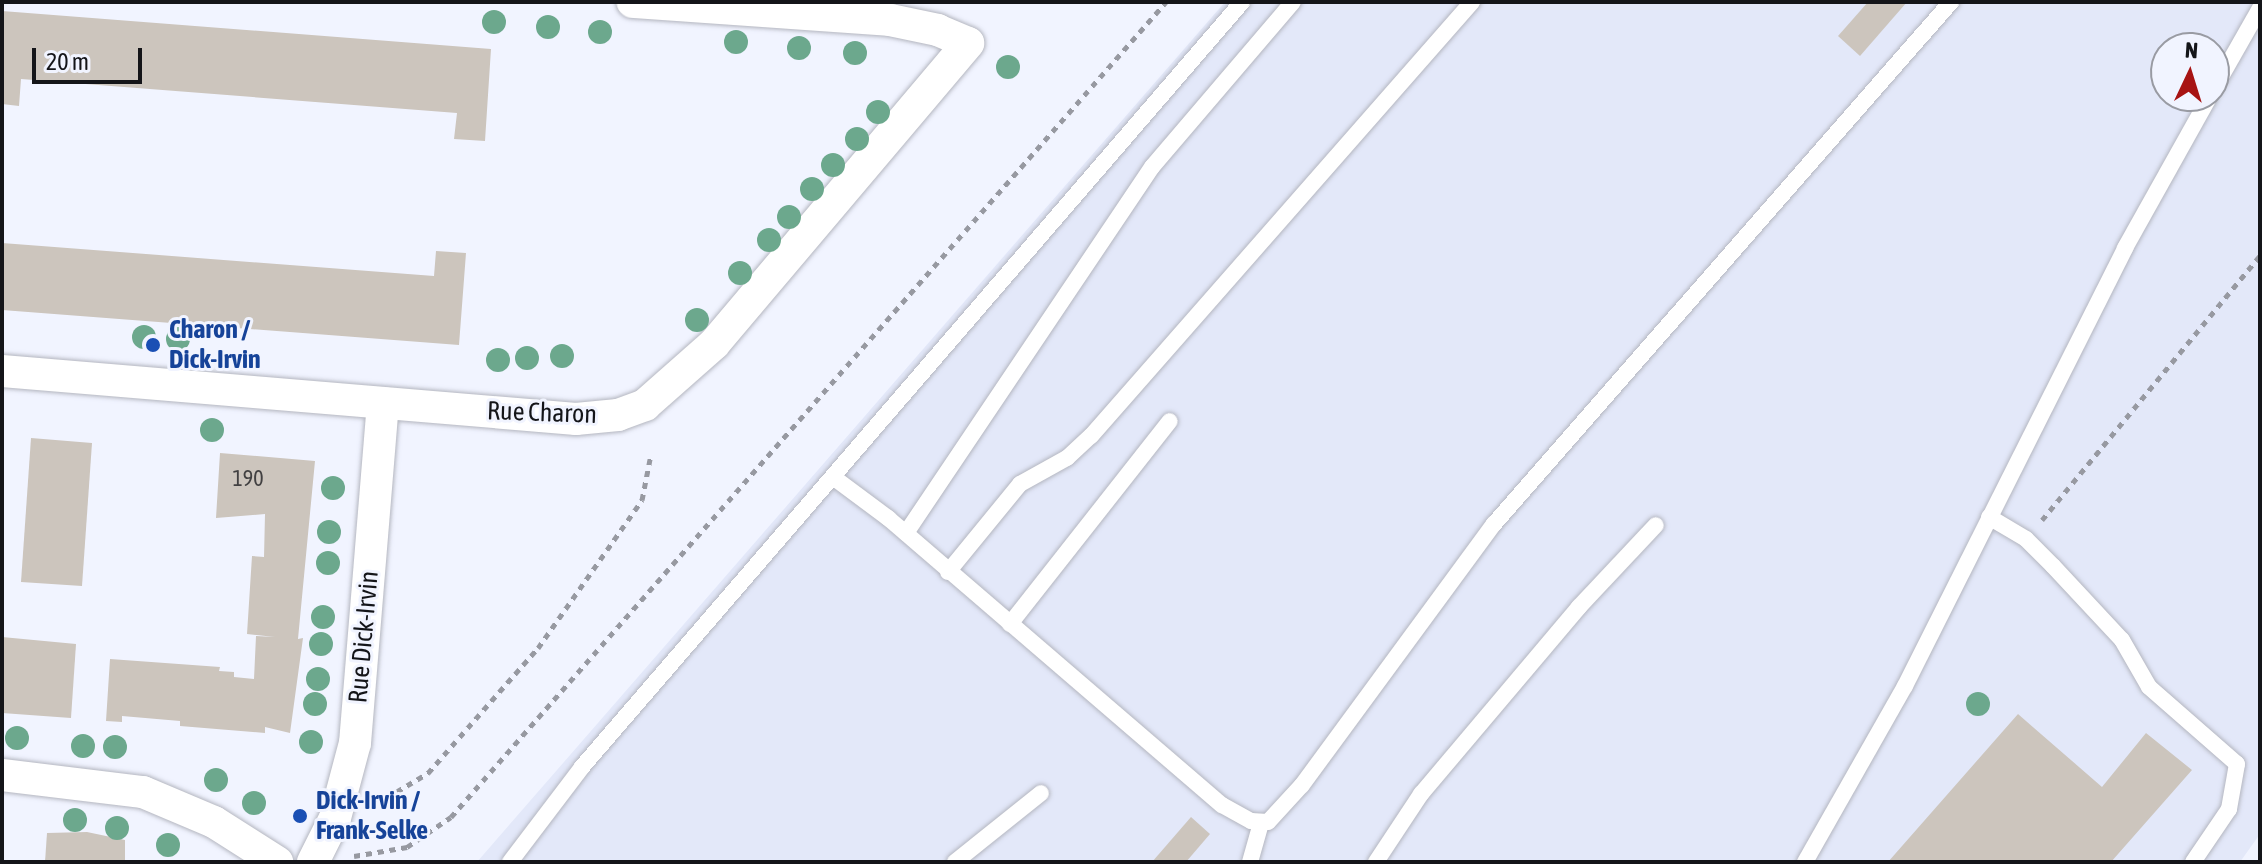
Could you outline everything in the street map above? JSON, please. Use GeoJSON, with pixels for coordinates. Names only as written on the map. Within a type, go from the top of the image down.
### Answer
{"type":"FeatureCollection","features":[{"type":"Feature","properties":{"kind":"street","name":"Rue Charon"},"geometry":{"type":"LineString","coordinates":[[2,371],[576,419],[618,415],[645,405],[714,344],[968,43],[938,30],[890,20],[633,2]]}},
{"type":"Feature","properties":{"kind":"street","name":"Rue Dick-Irvin"},"geometry":{"type":"LineString","coordinates":[[313,862],[335,818],[355,743],[383,403]]}},
{"type":"Feature","properties":{"kind":"street"},"geometry":{"type":"LineString","coordinates":[[2,775],[143,792],[214,822],[277,862]]}},
{"type":"Feature","properties":{"kind":"lane"},"geometry":{"type":"LineString","coordinates":[[510,862],[582,767],[1242,2]]}},
{"type":"Feature","properties":{"kind":"lane"},"geometry":{"type":"LineString","coordinates":[[906,533],[1152,167],[1293,2]]}},
{"type":"Feature","properties":{"kind":"lane"},"geometry":{"type":"LineString","coordinates":[[948,572],[1013,491],[1067,458],[1091,436],[1472,2]]}},
{"type":"Feature","properties":{"kind":"lane"},"geometry":{"type":"LineString","coordinates":[[1250,862],[1261,823],[1288,804],[1464,561],[1522,490],[1951,2]]}},
{"type":"Feature","properties":{"kind":"lane"},"geometry":{"type":"LineString","coordinates":[[2230,61],[2260,8]]}},
{"type":"Feature","properties":{"kind":"lane"},"geometry":{"type":"LineString","coordinates":[[1805,862],[1905,686],[2125,248],[2201,112]]}},
{"type":"Feature","properties":{"kind":"lane"},"geometry":{"type":"LineString","coordinates":[[1010,624],[1170,421]]}},
{"type":"Feature","properties":{"kind":"lane"},"geometry":{"type":"LineString","coordinates":[[833,477],[906,533],[1222,805],[1261,823]]}},
{"type":"Feature","properties":{"kind":"lane"},"geometry":{"type":"LineString","coordinates":[[1989,517],[2026,539],[2122,640],[2149,687],[2237,764],[2229,809],[2193,862]]}},
{"type":"Feature","properties":{"kind":"lane"},"geometry":{"type":"LineString","coordinates":[[1376,862],[1421,794],[1579,607],[1656,525]]}},
{"type":"Feature","properties":{"kind":"lane"},"geometry":{"type":"LineString","coordinates":[[955,862],[1041,793]]}},
{"type":"Feature","properties":{"kind":"path"},"geometry":{"type":"LineString","coordinates":[[348,859],[407,847],[451,817],[1166,2]]}},
{"type":"Feature","properties":{"kind":"path"},"geometry":{"type":"LineString","coordinates":[[2026,539],[2260,256]]}},
{"type":"Feature","properties":{"kind":"path"},"geometry":{"type":"LineString","coordinates":[[370,806],[428,773],[538,648],[642,500],[651,454]]}},
{"type":"Feature","properties":{"kind":"shaded area"},"geometry":{"type":"Polygon","coordinates":[[[1225,2],[2260,2],[2260,834],[2240,862],[477,862],[1225,2]]]}},
{"type":"Feature","properties":{"kind":"building"},"geometry":{"type":"Polygon","coordinates":[[[1868,2],[1907,2],[1860,56],[1838,36],[1868,2]]]}},
{"type":"Feature","properties":{"kind":"building"},"geometry":{"type":"Polygon","coordinates":[[[2,11],[491,49],[485,141],[454,139],[457,113],[21,79],[19,106],[2,104],[2,11]]]}},
{"type":"Feature","properties":{"kind":"building"},"geometry":{"type":"Polygon","coordinates":[[[2,243],[434,276],[436,251],[466,253],[459,345],[2,310],[2,243]]]}},
{"type":"Feature","properties":{"kind":"building"},"geometry":{"type":"Polygon","coordinates":[[[31,438],[92,443],[82,586],[21,582],[31,438]]]}},
{"type":"Feature","properties":{"kind":"building"},"geometry":{"type":"Polygon","coordinates":[[[220,453],[315,461],[298,639],[303,638],[290,733],[265,727],[265,733],[180,726],[180,721],[122,716],[122,722],[106,721],[110,659],[220,667],[219,671],[234,672],[234,677],[254,679],[256,636],[275,637],[247,634],[252,556],[264,557],[265,514],[216,518],[220,453]]]}},
{"type":"Feature","properties":{"kind":"building"},"geometry":{"type":"Polygon","coordinates":[[[2,637],[76,644],[71,718],[2,713],[2,637]]]}},
{"type":"Feature","properties":{"kind":"building"},"geometry":{"type":"Polygon","coordinates":[[[2018,714],[2102,787],[2146,733],[2192,770],[2111,862],[1888,862],[2018,714]]]}},
{"type":"Feature","properties":{"kind":"building"},"geometry":{"type":"Polygon","coordinates":[[[1191,817],[1210,834],[1186,862],[1152,862],[1191,817]]]}},
{"type":"Feature","properties":{"kind":"building"},"geometry":{"type":"Polygon","coordinates":[[[87,832],[125,840],[125,862],[45,862],[47,833],[87,832]]]}},
{"type":"Feature","properties":{"kind":"place","name":"Charon / Dick-Irvin"},"geometry":{"type":"Point","coordinates":[153,345]}},
{"type":"Feature","properties":{"kind":"place","name":"Dick-Irvin / Frank-Selke"},"geometry":{"type":"Point","coordinates":[300,816]}}]}
